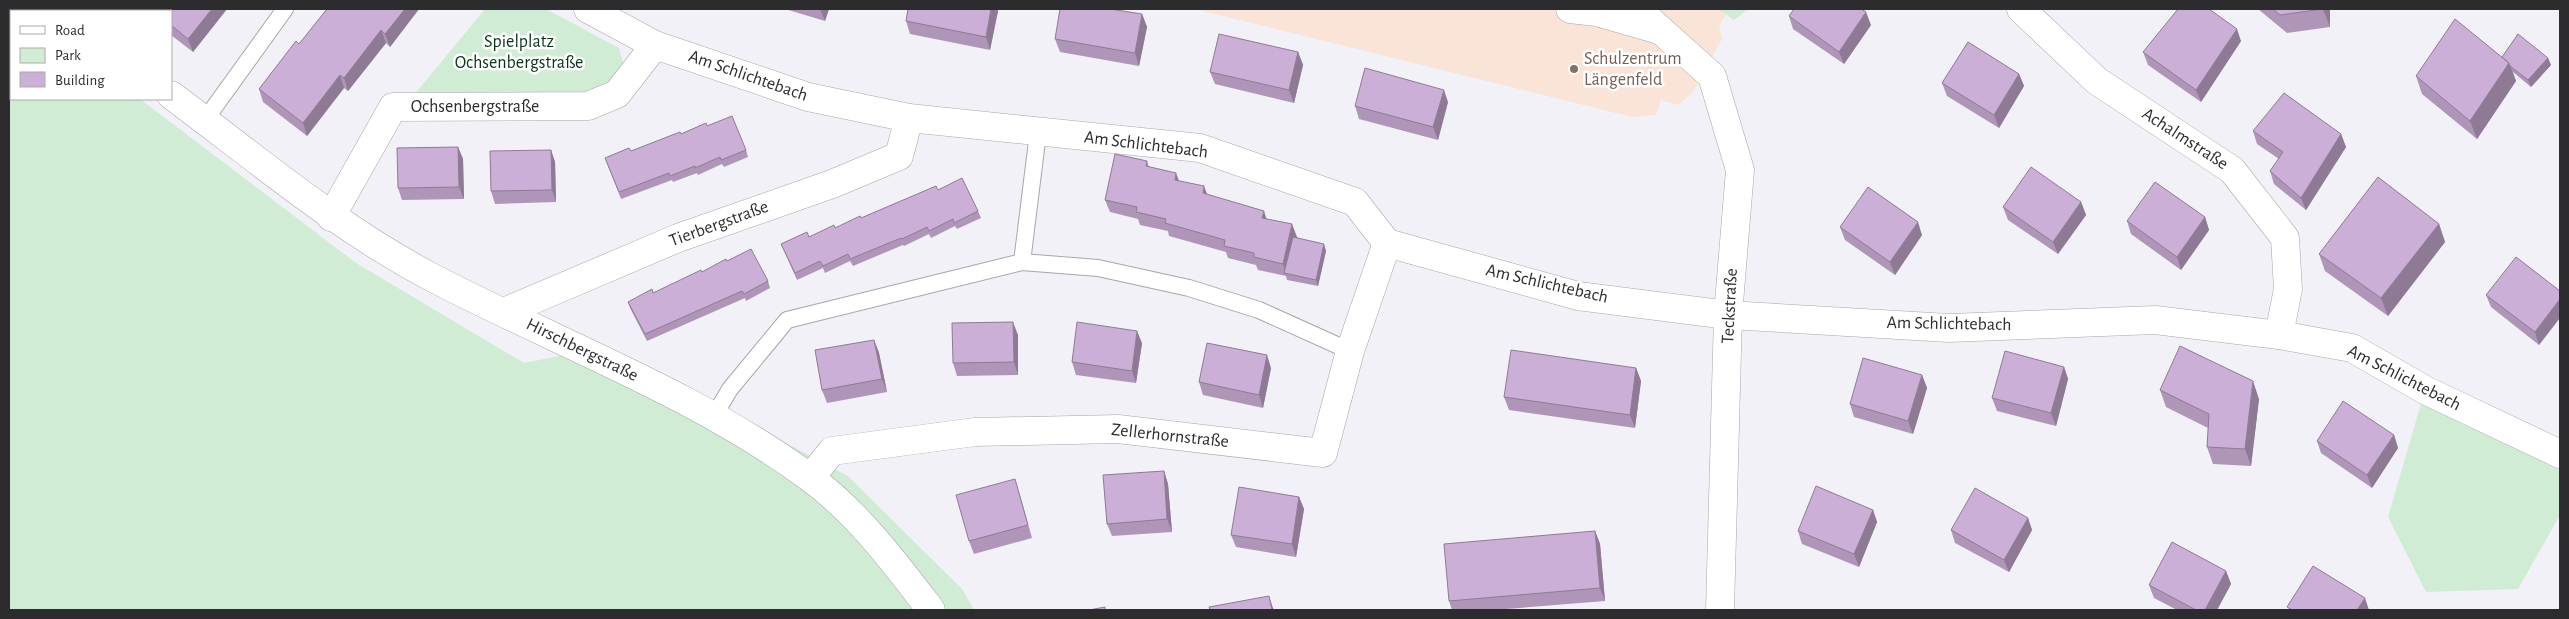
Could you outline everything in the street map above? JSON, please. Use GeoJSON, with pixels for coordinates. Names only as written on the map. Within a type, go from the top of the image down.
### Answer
{"type":"FeatureCollection","features":[{"type":"Feature","properties":{"kind":"street","name":"Am Schlichtebach"},"geometry":{"type":"LineString","coordinates":[[588,9],[655,45],[808,98],[909,118],[1038,133],[1200,148],[1355,202],[1387,243],[1578,296],[1728,315],[1949,328],[2155,320],[2278,335],[2352,348],[2424,390],[2560,454]]}},
{"type":"Feature","properties":{"kind":"street","name":"Teckstraße"},"geometry":{"type":"LineString","coordinates":[[1570,9],[1596,12],[1660,30]]}},
{"type":"Feature","properties":{"kind":"street","name":"Teckstraße"},"geometry":{"type":"LineString","coordinates":[[1637,9],[1712,76],[1740,170],[1728,315],[1720,610]]}},
{"type":"Feature","properties":{"kind":"street","name":"Achalmstraße"},"geometry":{"type":"LineString","coordinates":[[2020,9],[2097,81],[2232,170],[2285,238],[2288,289],[2278,335]]}},
{"type":"Feature","properties":{"kind":"street","name":"Ochsenbergstraße"},"geometry":{"type":"LineString","coordinates":[[331,217],[393,107],[588,106],[617,94],[655,45]]}},
{"type":"Feature","properties":{"kind":"street","name":"Hirschbergstraße"},"geometry":{"type":"LineString","coordinates":[[172,96],[331,217],[434,278],[714,416],[810,478],[874,537],[932,610]]}},
{"type":"Feature","properties":{"kind":"street","name":"Tierbergstraße"},"geometry":{"type":"LineString","coordinates":[[504,312],[678,238],[832,184],[899,156],[909,118]]}},
{"type":"Feature","properties":{"kind":"street","name":"Zellerhornstraße"},"geometry":{"type":"LineString","coordinates":[[810,478],[832,451],[975,432],[1118,429],[1323,453],[1350,351],[1387,243]]}},
{"type":"Feature","properties":{"kind":"lane"},"geometry":{"type":"LineString","coordinates":[[205,120],[285,9]]}},
{"type":"Feature","properties":{"kind":"lane"},"geometry":{"type":"LineString","coordinates":[[1022,262],[1038,133]]}},
{"type":"Feature","properties":{"kind":"lane"},"geometry":{"type":"LineString","coordinates":[[714,416],[730,389],[787,320],[1022,262],[1098,268],[1188,288],[1259,310],[1350,351]]}},
{"type":"Feature","properties":{"kind":"shaded area","name":"Schulzentrum Längenfeld"},"geometry":{"type":"Polygon","coordinates":[[[1195,9],[1729,9],[1719,26],[1722,39],[1693,92],[1678,105],[1661,100],[1656,115],[1632,117],[1195,9]]]}},
{"type":"Feature","properties":{"kind":"green space"},"geometry":{"type":"Polygon","coordinates":[[[9,9],[22,9],[24,10],[10,10],[10,100],[141,100],[356,263],[524,363],[605,347],[848,476],[963,590],[974,610],[9,610],[9,9]]]}},
{"type":"Feature","properties":{"kind":"green space","name":"Spielplatz Ochsenbergstraße"},"geometry":{"type":"Polygon","coordinates":[[[485,9],[546,9],[619,48],[624,67],[607,87],[588,96],[414,95],[485,9]]]}},
{"type":"Feature","properties":{"kind":"green space"},"geometry":{"type":"Polygon","coordinates":[[[1718,9],[1748,9],[1734,20],[1718,9]]]}},
{"type":"Feature","properties":{"kind":"green space"},"geometry":{"type":"Polygon","coordinates":[[[2425,390],[2560,454],[2560,515],[2518,589],[2426,592],[2388,517],[2425,390]]]}},
{"type":"Feature","properties":{"kind":"building"},"geometry":{"type":"Polygon","coordinates":[[[150,9],[212,9],[188,39],[172,26],[172,10],[150,9]]]}},
{"type":"Feature","properties":{"kind":"building"},"geometry":{"type":"Polygon","coordinates":[[[327,9],[405,9],[385,34],[381,30],[344,78],[340,75],[303,123],[259,89],[296,41],[299,44],[327,9]]]}},
{"type":"Feature","properties":{"kind":"building"},"geometry":{"type":"Polygon","coordinates":[[[908,9],[991,9],[986,37],[906,21],[908,9]]]}},
{"type":"Feature","properties":{"kind":"building"},"geometry":{"type":"Polygon","coordinates":[[[1060,9],[1110,9],[1142,14],[1135,53],[1055,39],[1060,9]]]}},
{"type":"Feature","properties":{"kind":"building"},"geometry":{"type":"Polygon","coordinates":[[[1794,9],[1861,9],[1866,12],[1839,52],[1789,16],[1794,9]]]}},
{"type":"Feature","properties":{"kind":"building"},"geometry":{"type":"Polygon","coordinates":[[[2178,9],[2209,9],[2237,29],[2196,90],[2143,52],[2178,9]]]}},
{"type":"Feature","properties":{"kind":"building"},"geometry":{"type":"Polygon","coordinates":[[[2273,9],[2323,9],[2280,15],[2273,9]]]}},
{"type":"Feature","properties":{"kind":"building"},"geometry":{"type":"Polygon","coordinates":[[[2455,19],[2509,63],[2470,121],[2416,76],[2455,19]]]}},
{"type":"Feature","properties":{"kind":"building"},"geometry":{"type":"Polygon","coordinates":[[[1219,34],[1298,52],[1289,90],[1210,72],[1219,34]]]}},
{"type":"Feature","properties":{"kind":"building"},"geometry":{"type":"Polygon","coordinates":[[[2518,34],[2548,58],[2528,80],[2502,57],[2518,34]]]}},
{"type":"Feature","properties":{"kind":"building"},"geometry":{"type":"Polygon","coordinates":[[[1968,42],[2019,74],[1994,115],[1942,83],[1968,42]]]}},
{"type":"Feature","properties":{"kind":"building"},"geometry":{"type":"Polygon","coordinates":[[[1365,68],[1444,90],[1433,127],[1355,106],[1365,68]]]}},
{"type":"Feature","properties":{"kind":"building"},"geometry":{"type":"Polygon","coordinates":[[[2284,93],[2341,134],[2301,198],[2270,171],[2283,152],[2253,131],[2284,93]]]}},
{"type":"Feature","properties":{"kind":"building"},"geometry":{"type":"Polygon","coordinates":[[[732,116],[746,150],[721,160],[720,157],[670,176],[669,173],[619,192],[605,158],[629,148],[631,151],[680,132],[681,134],[706,123],[707,126],[732,116]]]}},
{"type":"Feature","properties":{"kind":"building"},"geometry":{"type":"Polygon","coordinates":[[[458,147],[459,187],[398,188],[397,148],[458,147]]]}},
{"type":"Feature","properties":{"kind":"building"},"geometry":{"type":"Polygon","coordinates":[[[551,150],[552,190],[491,191],[490,151],[551,150]]]}},
{"type":"Feature","properties":{"kind":"building"},"geometry":{"type":"Polygon","coordinates":[[[1115,154],[1147,161],[1146,166],[1176,173],[1175,180],[1204,186],[1203,193],[1264,211],[1262,218],[1292,224],[1283,264],[1254,257],[1254,253],[1224,246],[1225,240],[1165,223],[1166,219],[1136,212],[1137,207],[1105,200],[1115,154]]]}},
{"type":"Feature","properties":{"kind":"building"},"geometry":{"type":"Polygon","coordinates":[[[2031,167],[2081,202],[2053,242],[2003,207],[2031,167]]]}},
{"type":"Feature","properties":{"kind":"building"},"geometry":{"type":"Polygon","coordinates":[[[2378,177],[2439,224],[2381,298],[2319,254],[2378,177]]]}},
{"type":"Feature","properties":{"kind":"building"},"geometry":{"type":"Polygon","coordinates":[[[962,178],[978,211],[954,223],[953,219],[929,231],[927,227],[850,259],[848,254],[823,266],[820,261],[795,273],[781,244],[807,232],[809,237],[834,225],[835,228],[936,186],[938,190],[962,178]]]}},
{"type":"Feature","properties":{"kind":"building"},"geometry":{"type":"Polygon","coordinates":[[[2155,182],[2205,217],[2177,257],[2127,221],[2155,182]]]}},
{"type":"Feature","properties":{"kind":"building"},"geometry":{"type":"Polygon","coordinates":[[[1868,187],[1918,222],[1890,262],[1840,227],[1868,187]]]}},
{"type":"Feature","properties":{"kind":"building"},"geometry":{"type":"Polygon","coordinates":[[[1293,237],[1324,244],[1316,280],[1284,273],[1293,237]]]}},
{"type":"Feature","properties":{"kind":"building"},"geometry":{"type":"Polygon","coordinates":[[[751,249],[768,281],[744,294],[742,291],[645,334],[628,302],[652,289],[653,293],[751,249]]]}},
{"type":"Feature","properties":{"kind":"building"},"geometry":{"type":"Polygon","coordinates":[[[2516,257],[2560,291],[2560,299],[2535,332],[2486,295],[2516,257]]]}},
{"type":"Feature","properties":{"kind":"building"},"geometry":{"type":"Polygon","coordinates":[[[1013,322],[1014,362],[953,363],[952,323],[1013,322]]]}},
{"type":"Feature","properties":{"kind":"building"},"geometry":{"type":"Polygon","coordinates":[[[1077,322],[1137,331],[1132,371],[1072,362],[1077,322]]]}},
{"type":"Feature","properties":{"kind":"building"},"geometry":{"type":"Polygon","coordinates":[[[874,340],[882,379],[822,390],[815,350],[874,340]]]}},
{"type":"Feature","properties":{"kind":"building"},"geometry":{"type":"Polygon","coordinates":[[[1207,343],[1267,355],[1259,395],[1199,382],[1207,343]]]}},
{"type":"Feature","properties":{"kind":"building"},"geometry":{"type":"Polygon","coordinates":[[[2180,346],[2253,381],[2245,449],[2207,447],[2209,414],[2160,390],[2180,346]]]}},
{"type":"Feature","properties":{"kind":"building"},"geometry":{"type":"Polygon","coordinates":[[[1511,350],[1636,368],[1630,415],[1504,397],[1511,350]]]}},
{"type":"Feature","properties":{"kind":"building"},"geometry":{"type":"Polygon","coordinates":[[[2005,351],[2064,367],[2051,413],[1992,398],[2005,351]]]}},
{"type":"Feature","properties":{"kind":"building"},"geometry":{"type":"Polygon","coordinates":[[[1863,358],[1922,375],[1908,421],[1850,404],[1863,358]]]}},
{"type":"Feature","properties":{"kind":"building"},"geometry":{"type":"Polygon","coordinates":[[[2343,401],[2394,435],[2367,475],[2317,441],[2343,401]]]}},
{"type":"Feature","properties":{"kind":"building"},"geometry":{"type":"Polygon","coordinates":[[[1164,471],[1167,519],[1107,524],[1103,475],[1164,471]]]}},
{"type":"Feature","properties":{"kind":"building"},"geometry":{"type":"Polygon","coordinates":[[[1015,479],[1028,525],[969,541],[956,495],[1015,479]]]}},
{"type":"Feature","properties":{"kind":"building"},"geometry":{"type":"Polygon","coordinates":[[[1816,486],[1873,510],[1854,554],[1798,531],[1816,486]]]}},
{"type":"Feature","properties":{"kind":"building"},"geometry":{"type":"Polygon","coordinates":[[[1239,487],[1299,497],[1292,544],[1231,535],[1239,487]]]}},
{"type":"Feature","properties":{"kind":"building"},"geometry":{"type":"Polygon","coordinates":[[[1975,488],[2028,518],[2004,560],[1951,530],[1975,488]]]}},
{"type":"Feature","properties":{"kind":"building"},"geometry":{"type":"Polygon","coordinates":[[[1595,531],[1600,588],[1449,601],[1444,544],[1595,531]]]}},
{"type":"Feature","properties":{"kind":"building"},"geometry":{"type":"Polygon","coordinates":[[[2172,542],[2226,571],[2205,610],[2196,610],[2149,585],[2172,542]]]}},
{"type":"Feature","properties":{"kind":"building"},"geometry":{"type":"Polygon","coordinates":[[[2313,566],[2365,598],[2357,610],[2292,610],[2287,607],[2313,566]]]}},
{"type":"Feature","properties":{"kind":"building"},"geometry":{"type":"Polygon","coordinates":[[[1269,596],[1272,610],[1210,610],[1209,607],[1269,596]]]}},
{"type":"Feature","properties":{"kind":"building"},"geometry":{"type":"Polygon","coordinates":[[[1105,607],[1105,610],[1089,610],[1105,607]]]}},
{"type":"Feature","properties":{"kind":"place","name":"Schulzentrum Längenfeld"},"geometry":{"type":"Point","coordinates":[1574,69]}}]}
